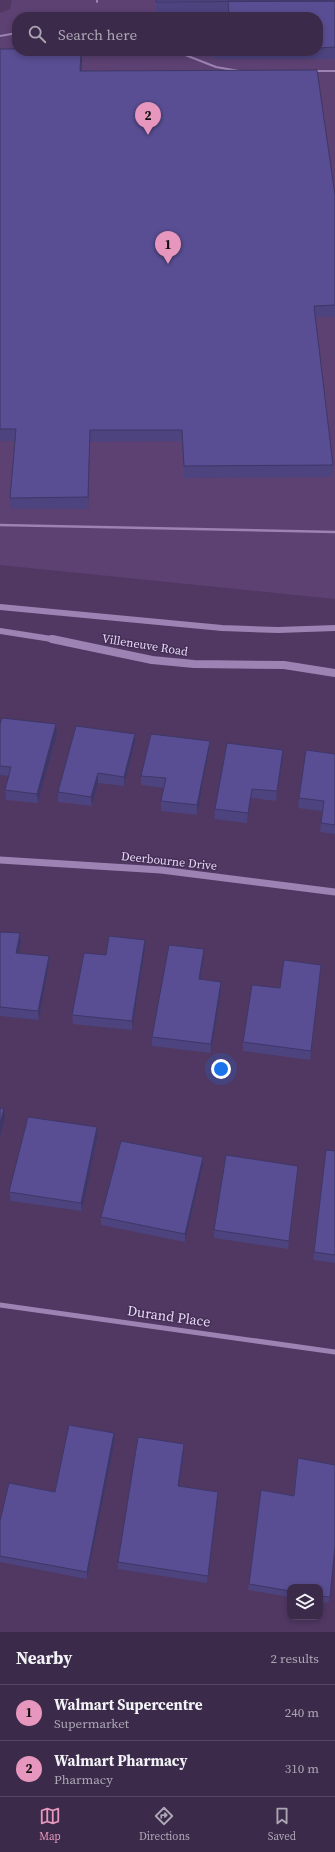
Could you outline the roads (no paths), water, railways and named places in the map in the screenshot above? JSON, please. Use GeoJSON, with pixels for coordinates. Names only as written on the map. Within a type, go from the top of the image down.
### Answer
{"type":"FeatureCollection","features":[{"type":"Feature","properties":{"kind":"main road","name":"Villeneuve Road"},"geometry":{"type":"LineString","coordinates":[[0,607],[254,631],[335,628]]}},
{"type":"Feature","properties":{"kind":"main road","name":"Villeneuve Road"},"geometry":{"type":"LineString","coordinates":[[0,631],[67,642],[152,660],[194,664],[284,665],[335,673]]}},
{"type":"Feature","properties":{"kind":"street","name":"Deerbourne Drive"},"geometry":{"type":"LineString","coordinates":[[0,860],[161,870],[335,892]]}},
{"type":"Feature","properties":{"kind":"street","name":"Durand Place"},"geometry":{"type":"LineString","coordinates":[[0,1305],[335,1352]]}},
{"type":"Feature","properties":{"kind":"lane"},"geometry":{"type":"LineString","coordinates":[[0,36],[12,34]]}},
{"type":"Feature","properties":{"kind":"lane"},"geometry":{"type":"LineString","coordinates":[[188,56],[216,67],[244,71]]}},
{"type":"Feature","properties":{"kind":"lane"},"geometry":{"type":"LineString","coordinates":[[311,71],[335,71]]}},
{"type":"Feature","properties":{"kind":"lane"},"geometry":{"type":"LineString","coordinates":[[0,525],[335,532]]}},
{"type":"Feature","properties":{"kind":"place","name":"Walmart Pharmacy"},"geometry":{"type":"Point","coordinates":[148,135]}},
{"type":"Feature","properties":{"kind":"place","name":"Walmart Supercentre"},"geometry":{"type":"Point","coordinates":[168,264]}}]}
